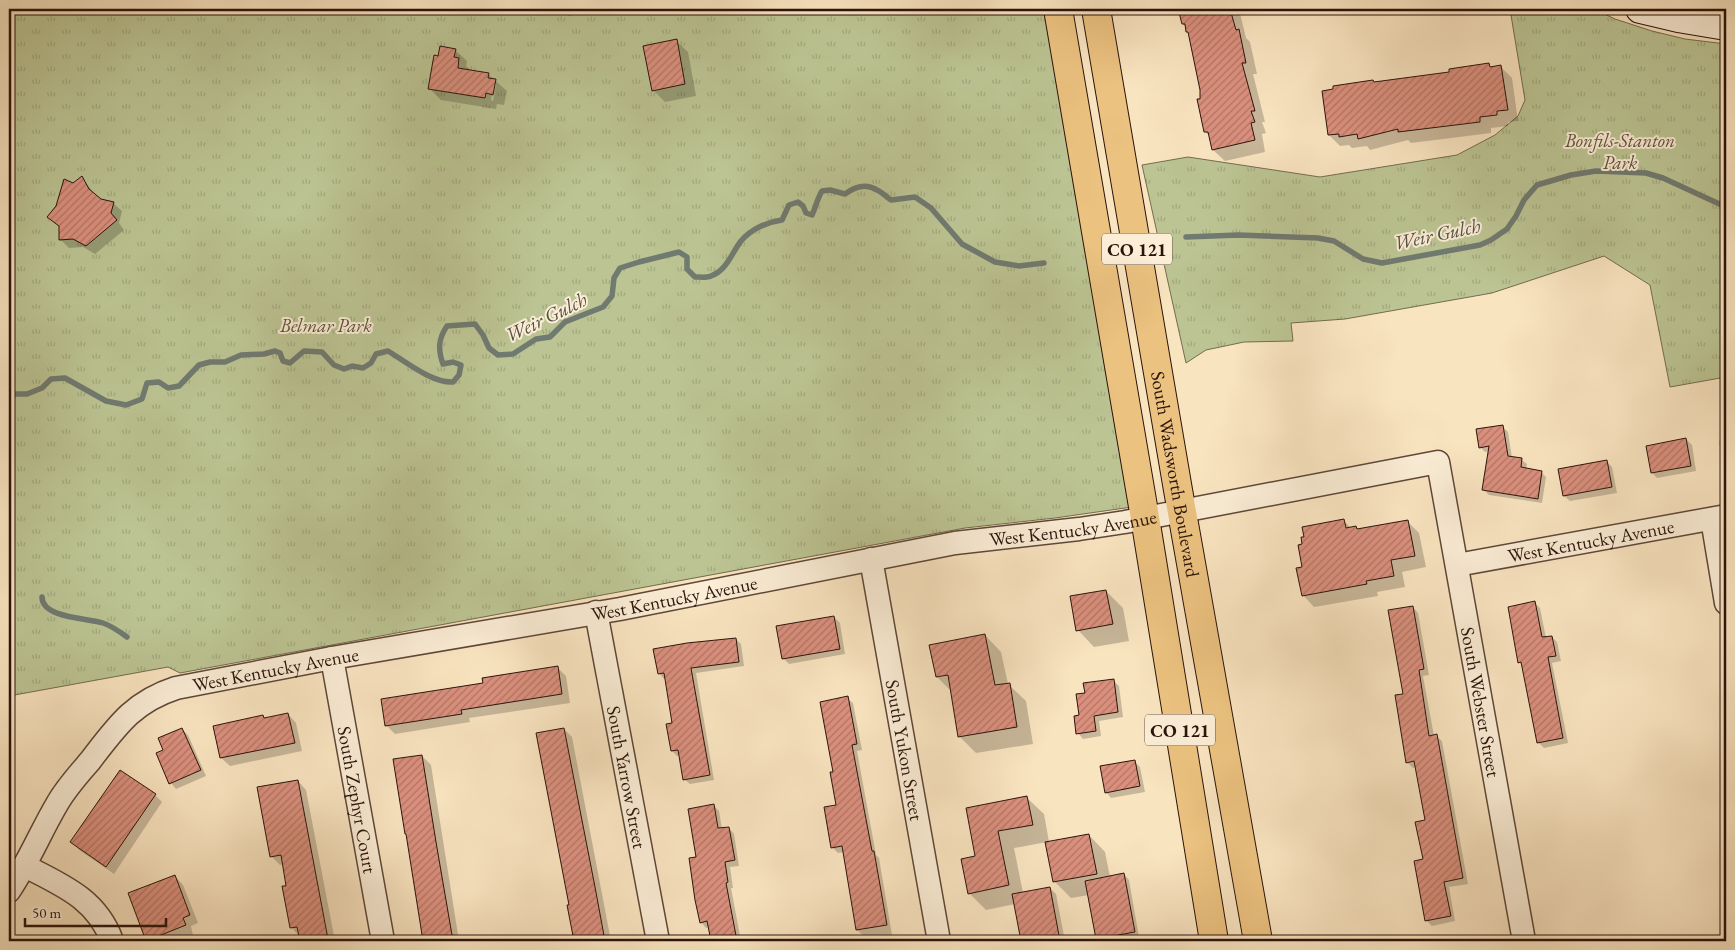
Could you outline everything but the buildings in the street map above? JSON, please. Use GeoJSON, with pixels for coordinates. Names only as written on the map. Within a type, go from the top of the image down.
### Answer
{"type":"FeatureCollection","features":[{"type":"Feature","properties":{"kind":"main road","name":"South Wadsworth Boulevard"},"geometry":{"type":"LineString","coordinates":[[1058,9],[1146,518],[1214,941]]}},
{"type":"Feature","properties":{"kind":"main road","name":"South Wadsworth Boulevard"},"geometry":{"type":"LineString","coordinates":[[1096,9],[1181,511],[1258,941]]}},
{"type":"Feature","properties":{"kind":"street"},"geometry":{"type":"LineString","coordinates":[[1640,9],[1726,26]]}},
{"type":"Feature","properties":{"kind":"street","name":"West Kentucky Avenue"},"geometry":{"type":"LineString","coordinates":[[9,891],[25,866],[51,814],[65,792],[119,724],[139,705],[154,696],[188,685],[596,612],[955,543],[1079,529],[1146,518],[1438,462]]}},
{"type":"Feature","properties":{"kind":"street","name":"South Webster Street"},"geometry":{"type":"LineString","coordinates":[[1438,462],[1524,941]]}},
{"type":"Feature","properties":{"kind":"street","name":"West Kentucky Avenue"},"geometry":{"type":"LineString","coordinates":[[1457,565],[1719,518]]}},
{"type":"Feature","properties":{"kind":"street"},"geometry":{"type":"LineString","coordinates":[[1719,518],[1726,602]]}},
{"type":"Feature","properties":{"kind":"street","name":"South Yukon Street"},"geometry":{"type":"LineString","coordinates":[[871,559],[939,941]]}},
{"type":"Feature","properties":{"kind":"street","name":"South Yarrow Street"},"geometry":{"type":"LineString","coordinates":[[596,612],[658,941]]}},
{"type":"Feature","properties":{"kind":"street","name":"South Zephyr Court"},"geometry":{"type":"LineString","coordinates":[[332,658],[383,941]]}},
{"type":"Feature","properties":{"kind":"street"},"geometry":{"type":"LineString","coordinates":[[25,866],[63,886],[86,901],[100,916],[112,941]]}},
{"type":"Feature","properties":{"kind":"green space","name":"Belmar Park"},"geometry":{"type":"Polygon","coordinates":[[[9,9],[1045,9],[1132,507],[965,528],[180,673],[168,667],[9,696],[9,9]]]}},
{"type":"Feature","properties":{"kind":"green space","name":"Bonfils-Stanton Park"},"geometry":{"type":"Polygon","coordinates":[[[1510,9],[1594,9],[1615,19],[1652,31],[1685,39],[1726,44],[1726,377],[1670,387],[1650,285],[1604,256],[1492,293],[1345,319],[1291,323],[1293,341],[1244,342],[1206,350],[1186,363],[1142,165],[1188,157],[1320,177],[1457,155],[1495,135],[1518,116],[1525,100],[1510,9]]]}},
{"type":"Feature","properties":{"kind":"waterway","name":"Weir Gulch"},"geometry":{"type":"LineString","coordinates":[[1186,237],[1239,235],[1318,238],[1334,241],[1363,259],[1382,263],[1480,245],[1507,229],[1524,200],[1537,185],[1571,175],[1596,171],[1646,173],[1663,178],[1726,207]]}},
{"type":"Feature","properties":{"kind":"waterway","name":"Weir Gulch"},"geometry":{"type":"LineString","coordinates":[[9,392],[13,394],[27,394],[42,388],[51,379],[65,378],[106,401],[126,405],[142,399],[147,383],[159,382],[168,388],[179,386],[199,365],[210,362],[225,362],[241,355],[264,354],[275,351],[280,353],[283,361],[290,363],[304,351],[322,352],[334,365],[344,369],[352,366],[363,368],[371,363],[376,354],[388,351],[428,376],[453,382],[459,375],[461,365],[453,362],[443,364],[440,354],[442,335],[447,326],[475,324],[489,348],[498,355],[513,354],[536,339],[550,337],[565,322],[603,307],[612,296],[614,278],[620,268],[679,252],[687,257],[687,269],[695,277],[709,277],[725,266],[741,241],[754,230],[765,224],[782,220],[789,205],[798,202],[803,206],[806,213],[812,215],[822,191],[830,190],[845,194],[853,189],[864,186],[879,191],[891,200],[915,197],[931,208],[962,244],[995,262],[1019,266],[1044,263]]}},
{"type":"Feature","properties":{"kind":"waterway"},"geometry":{"type":"LineString","coordinates":[[42,597],[44,604],[57,613],[103,623],[113,627],[127,637]]}}]}
